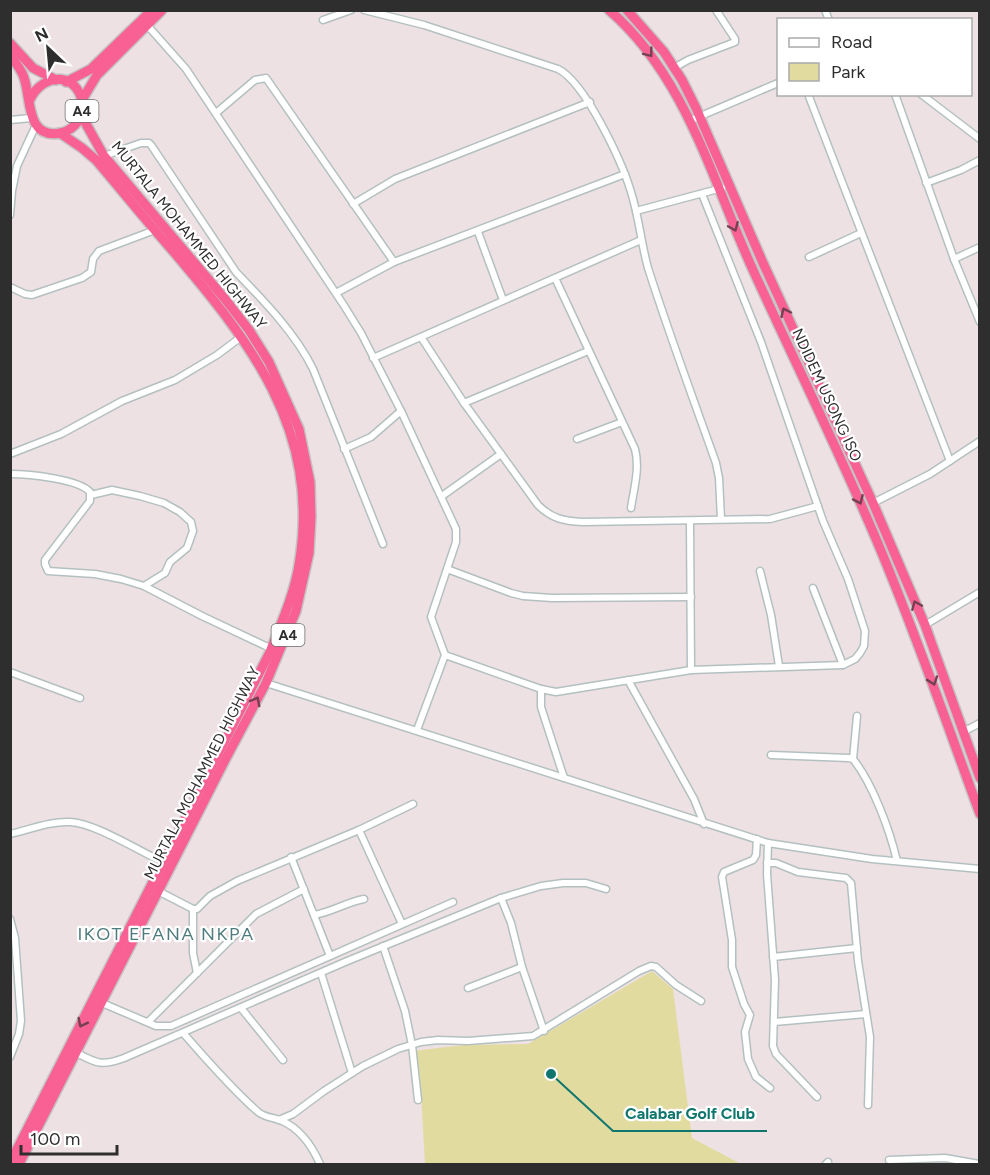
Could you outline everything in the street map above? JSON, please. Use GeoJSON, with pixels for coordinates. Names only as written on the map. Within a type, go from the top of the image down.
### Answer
{"type":"FeatureCollection","features":[{"type":"Feature","properties":{"kind":"highway"},"geometry":{"type":"LineString","coordinates":[[66,82],[91,69],[152,10]]}},
{"type":"Feature","properties":{"kind":"highway"},"geometry":{"type":"LineString","coordinates":[[82,100],[97,75],[162,10]]}},
{"type":"Feature","properties":{"kind":"highway","name":"NDIDEM USONG ISO"},"geometry":{"type":"LineString","coordinates":[[609,10],[639,40],[671,86],[689,121],[752,268],[879,545],[926,662],[980,814]]}},
{"type":"Feature","properties":{"kind":"highway","name":"NDIDEM USONG ISO"},"geometry":{"type":"LineString","coordinates":[[627,10],[648,33],[674,68],[700,116],[925,626],[980,778]]}},
{"type":"Feature","properties":{"kind":"highway","name":"A4"},"geometry":{"type":"LineString","coordinates":[[10,44],[33,68],[56,80],[66,82],[78,91],[82,100],[81,115],[77,124],[69,130],[60,133],[43,130],[34,122]]}},
{"type":"Feature","properties":{"kind":"highway"},"geometry":{"type":"LineString","coordinates":[[10,55],[24,76],[34,122]]}},
{"type":"Feature","properties":{"kind":"highway"},"geometry":{"type":"LineString","coordinates":[[29,102],[36,88],[56,80]]}},
{"type":"Feature","properties":{"kind":"highway"},"geometry":{"type":"LineString","coordinates":[[671,86],[682,80]]}},
{"type":"Feature","properties":{"kind":"highway","name":"MURTALA MOHAMMED HIGHWAY"},"geometry":{"type":"LineString","coordinates":[[19,1164],[266,683],[296,611],[309,553],[310,482],[299,429],[269,362],[249,330],[104,156],[81,115]]}},
{"type":"Feature","properties":{"kind":"highway","name":"MURTALA MOHAMMED HIGHWAY"},"geometry":{"type":"LineString","coordinates":[[10,1163],[272,649],[289,605],[299,566],[303,509],[294,450],[284,414],[267,376],[242,336],[206,289],[96,160],[60,133]]}},
{"type":"Feature","properties":{"kind":"street"},"geometry":{"type":"LineString","coordinates":[[323,20],[351,10]]}},
{"type":"Feature","properties":{"kind":"street"},"geometry":{"type":"LineString","coordinates":[[364,10],[424,25],[558,69],[567,73],[574,80],[590,102],[625,174],[636,211],[648,268],[716,463],[721,519]]}},
{"type":"Feature","properties":{"kind":"street"},"geometry":{"type":"LineString","coordinates":[[674,68],[735,42],[716,10]]}},
{"type":"Feature","properties":{"kind":"street"},"geometry":{"type":"LineString","coordinates":[[147,25],[186,69],[336,293],[374,358],[401,411],[458,535],[431,617],[445,656],[417,730]]}},
{"type":"Feature","properties":{"kind":"street"},"geometry":{"type":"LineString","coordinates":[[216,113],[255,80],[266,78],[394,262]]}},
{"type":"Feature","properties":{"kind":"street"},"geometry":{"type":"LineString","coordinates":[[689,121],[777,83]]}},
{"type":"Feature","properties":{"kind":"street"},"geometry":{"type":"LineString","coordinates":[[808,96],[950,461]]}},
{"type":"Feature","properties":{"kind":"street"},"geometry":{"type":"LineString","coordinates":[[896,96],[954,260],[980,322]]}},
{"type":"Feature","properties":{"kind":"street"},"geometry":{"type":"LineString","coordinates":[[924,96],[980,139]]}},
{"type":"Feature","properties":{"kind":"street"},"geometry":{"type":"LineString","coordinates":[[353,204],[395,180],[590,102]]}},
{"type":"Feature","properties":{"kind":"street"},"geometry":{"type":"LineString","coordinates":[[10,120],[34,122],[17,166],[10,215]]}},
{"type":"Feature","properties":{"kind":"street"},"geometry":{"type":"LineString","coordinates":[[104,156],[141,143],[149,143],[236,272],[253,289],[308,358],[383,544]]}},
{"type":"Feature","properties":{"kind":"street"},"geometry":{"type":"LineString","coordinates":[[926,183],[980,160]]}},
{"type":"Feature","properties":{"kind":"street"},"geometry":{"type":"LineString","coordinates":[[336,293],[394,262],[478,232],[625,174]]}},
{"type":"Feature","properties":{"kind":"street"},"geometry":{"type":"LineString","coordinates":[[636,211],[730,187]]}},
{"type":"Feature","properties":{"kind":"street"},"geometry":{"type":"LineString","coordinates":[[445,656],[541,689],[566,692],[691,670],[843,665],[855,659],[864,646],[865,631],[855,597],[818,507],[761,342],[702,194]]}},
{"type":"Feature","properties":{"kind":"street"},"geometry":{"type":"LineString","coordinates":[[10,287],[32,295],[82,278],[91,272],[93,260],[99,251],[155,230]]}},
{"type":"Feature","properties":{"kind":"street"},"geometry":{"type":"LineString","coordinates":[[478,232],[504,300]]}},
{"type":"Feature","properties":{"kind":"street"},"geometry":{"type":"LineString","coordinates":[[809,257],[861,233]]}},
{"type":"Feature","properties":{"kind":"street"},"geometry":{"type":"LineString","coordinates":[[374,358],[641,240]]}},
{"type":"Feature","properties":{"kind":"street"},"geometry":{"type":"LineString","coordinates":[[954,260],[980,247]]}},
{"type":"Feature","properties":{"kind":"street"},"geometry":{"type":"LineString","coordinates":[[555,278],[635,449],[637,459],[631,508]]}},
{"type":"Feature","properties":{"kind":"street"},"geometry":{"type":"LineString","coordinates":[[10,454],[61,434],[122,401],[175,380],[217,355],[242,336]]}},
{"type":"Feature","properties":{"kind":"street"},"geometry":{"type":"LineString","coordinates":[[421,337],[464,404],[538,505],[552,517],[564,521],[583,522],[770,519],[818,507]]}},
{"type":"Feature","properties":{"kind":"street"},"geometry":{"type":"LineString","coordinates":[[464,404],[588,351]]}},
{"type":"Feature","properties":{"kind":"street"},"geometry":{"type":"LineString","coordinates":[[344,449],[371,437],[401,411]]}},
{"type":"Feature","properties":{"kind":"street"},"geometry":{"type":"LineString","coordinates":[[576,439],[622,423]]}},
{"type":"Feature","properties":{"kind":"street"},"geometry":{"type":"LineString","coordinates":[[873,504],[930,474],[980,441]]}},
{"type":"Feature","properties":{"kind":"street"},"geometry":{"type":"LineString","coordinates":[[442,496],[501,454]]}},
{"type":"Feature","properties":{"kind":"street"},"geometry":{"type":"LineString","coordinates":[[10,474],[36,476],[76,484],[88,490],[91,495],[90,501],[45,560],[46,568],[53,572],[95,574],[144,586],[272,649]]}},
{"type":"Feature","properties":{"kind":"street"},"geometry":{"type":"LineString","coordinates":[[91,495],[112,490],[140,496],[164,503],[180,512],[191,522],[194,531],[187,548],[170,562],[165,573],[144,586]]}},
{"type":"Feature","properties":{"kind":"street"},"geometry":{"type":"LineString","coordinates":[[690,521],[691,670]]}},
{"type":"Feature","properties":{"kind":"street"},"geometry":{"type":"LineString","coordinates":[[447,569],[524,596],[552,598],[691,597]]}},
{"type":"Feature","properties":{"kind":"street"},"geometry":{"type":"LineString","coordinates":[[760,571],[771,615],[779,666]]}},
{"type":"Feature","properties":{"kind":"street"},"geometry":{"type":"LineString","coordinates":[[813,588],[843,665]]}},
{"type":"Feature","properties":{"kind":"street"},"geometry":{"type":"LineString","coordinates":[[925,626],[980,592]]}},
{"type":"Feature","properties":{"kind":"street"},"geometry":{"type":"LineString","coordinates":[[10,672],[80,698]]}},
{"type":"Feature","properties":{"kind":"street"},"geometry":{"type":"LineString","coordinates":[[628,680],[694,799],[704,824]]}},
{"type":"Feature","properties":{"kind":"street"},"geometry":{"type":"LineString","coordinates":[[266,683],[768,843],[897,861],[980,869]]}},
{"type":"Feature","properties":{"kind":"street"},"geometry":{"type":"LineString","coordinates":[[541,689],[541,707],[564,778]]}},
{"type":"Feature","properties":{"kind":"street"},"geometry":{"type":"LineString","coordinates":[[857,716],[853,759],[887,826],[897,861]]}},
{"type":"Feature","properties":{"kind":"street"},"geometry":{"type":"LineString","coordinates":[[963,732],[980,723]]}},
{"type":"Feature","properties":{"kind":"street"},"geometry":{"type":"LineString","coordinates":[[771,755],[853,759]]}},
{"type":"Feature","properties":{"kind":"street"},"geometry":{"type":"LineString","coordinates":[[159,891],[193,909],[199,908],[210,896],[237,880],[359,830],[413,804]]}},
{"type":"Feature","properties":{"kind":"street"},"geometry":{"type":"LineString","coordinates":[[10,834],[58,823],[78,823],[99,830],[163,862]]}},
{"type":"Feature","properties":{"kind":"street"},"geometry":{"type":"LineString","coordinates":[[359,830],[402,924]]}},
{"type":"Feature","properties":{"kind":"street"},"geometry":{"type":"LineString","coordinates":[[757,839],[756,855],[753,860],[724,872],[722,877],[732,940],[732,967],[750,1015],[745,1032],[748,1059],[756,1077],[770,1088]]}},
{"type":"Feature","properties":{"kind":"street"},"geometry":{"type":"LineString","coordinates":[[768,843],[767,863],[775,980],[774,1050],[817,1097]]}},
{"type":"Feature","properties":{"kind":"street"},"geometry":{"type":"LineString","coordinates":[[291,857],[330,956]]}},
{"type":"Feature","properties":{"kind":"street"},"geometry":{"type":"LineString","coordinates":[[767,863],[776,863],[798,872],[841,877],[849,880],[852,887],[857,948],[870,1037],[868,1105]]}},
{"type":"Feature","properties":{"kind":"street"},"geometry":{"type":"LineString","coordinates":[[77,1053],[98,1063],[106,1064],[184,1034],[383,946],[531,888],[562,883],[586,883],[606,889]]}},
{"type":"Feature","properties":{"kind":"street"},"geometry":{"type":"LineString","coordinates":[[148,1022],[255,914],[304,889]]}},
{"type":"Feature","properties":{"kind":"street"},"geometry":{"type":"LineString","coordinates":[[501,898],[515,934],[522,967],[544,1030]]}},
{"type":"Feature","properties":{"kind":"street"},"geometry":{"type":"LineString","coordinates":[[314,915],[330,912],[351,902],[364,899]]}},
{"type":"Feature","properties":{"kind":"street"},"geometry":{"type":"LineString","coordinates":[[102,1003],[156,1026],[171,1026],[453,902]]}},
{"type":"Feature","properties":{"kind":"street"},"geometry":{"type":"LineString","coordinates":[[193,909],[193,953],[197,973]]}},
{"type":"Feature","properties":{"kind":"street"},"geometry":{"type":"LineString","coordinates":[[10,919],[15,938],[21,1021],[17,1041],[10,1057]]}},
{"type":"Feature","properties":{"kind":"street"},"geometry":{"type":"LineString","coordinates":[[383,946],[405,1011],[412,1045],[418,1100]]}},
{"type":"Feature","properties":{"kind":"street"},"geometry":{"type":"LineString","coordinates":[[773,957],[857,948]]}},
{"type":"Feature","properties":{"kind":"street"},"geometry":{"type":"LineString","coordinates":[[279,1120],[294,1114],[324,1090],[385,1055],[412,1045],[438,1040],[528,1038],[651,966],[656,967],[676,985],[701,1001]]}},
{"type":"Feature","properties":{"kind":"street"},"geometry":{"type":"LineString","coordinates":[[468,987],[522,967]]}},
{"type":"Feature","properties":{"kind":"street"},"geometry":{"type":"LineString","coordinates":[[321,973],[352,1073]]}},
{"type":"Feature","properties":{"kind":"street"},"geometry":{"type":"LineString","coordinates":[[241,1008],[283,1060]]}},
{"type":"Feature","properties":{"kind":"street"},"geometry":{"type":"LineString","coordinates":[[774,1022],[866,1014]]}},
{"type":"Feature","properties":{"kind":"street"},"geometry":{"type":"LineString","coordinates":[[184,1034],[213,1068],[258,1113],[279,1120],[301,1134],[320,1164]]}},
{"type":"Feature","properties":{"kind":"street"},"geometry":{"type":"LineString","coordinates":[[889,1160],[945,1158],[979,1164]]}},
{"type":"Feature","properties":{"kind":"green space"},"geometry":{"type":"Polygon","coordinates":[[[652,971],[673,989],[692,1138],[741,1164],[425,1164],[421,1094],[413,1051],[464,1045],[528,1044],[652,971]]]}},
{"type":"Feature","properties":{"kind":"place","name":"Calabar Golf Club"},"geometry":{"type":"Point","coordinates":[551,1074]}},
{"type":"Feature","properties":{"kind":"district","name":"IKOT EFANA NKPA"},"geometry":{"type":"Point","coordinates":[166,934]}}]}
